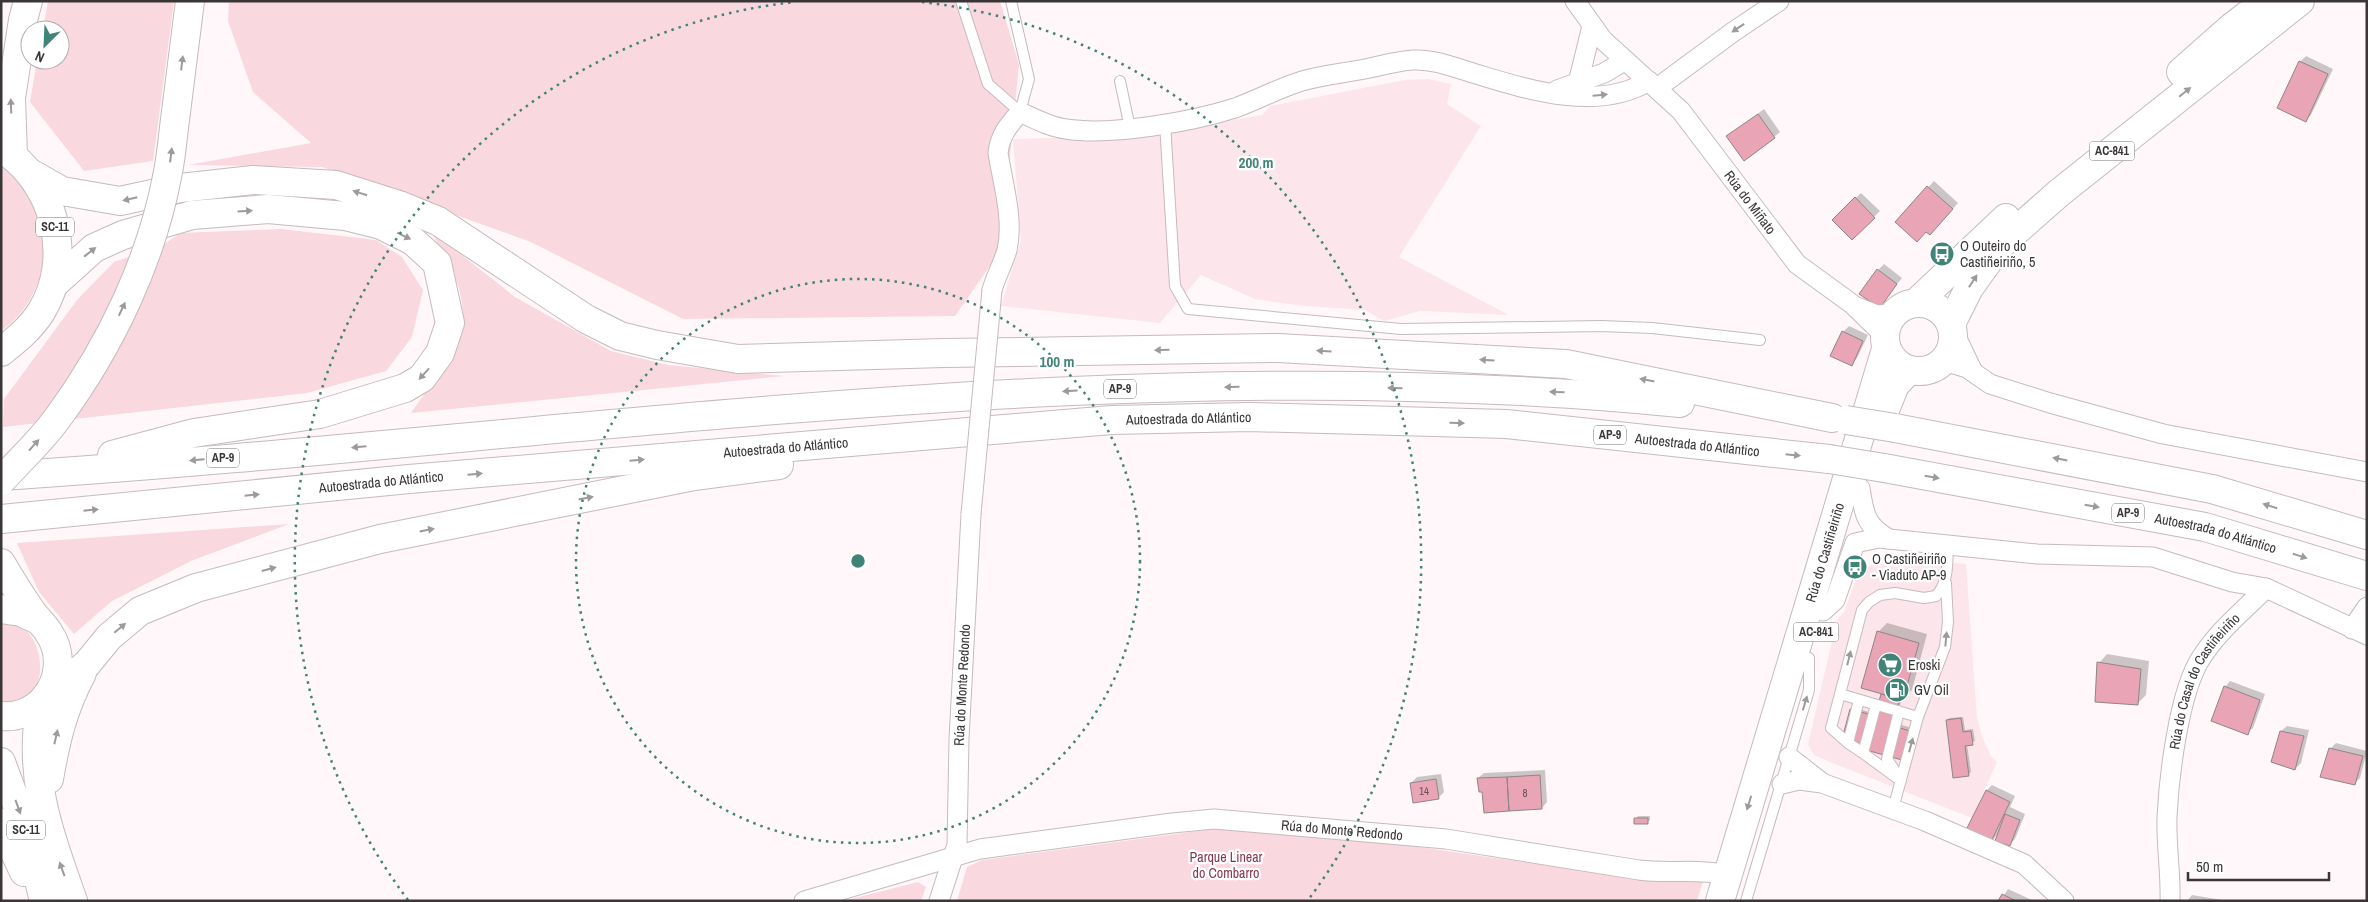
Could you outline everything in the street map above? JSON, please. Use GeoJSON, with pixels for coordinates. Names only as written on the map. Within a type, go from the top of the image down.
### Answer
{"type":"FeatureCollection","features":[{"type":"Feature","properties":{"kind":"main road"},"geometry":{"type":"LineString","coordinates":[[7,151],[11,98],[23,20],[28,1]]}},
{"type":"Feature","properties":{"kind":"main road"},"geometry":{"type":"LineString","coordinates":[[1,481],[59,417],[121,312],[142,263],[169,172],[190,1]]}},
{"type":"Feature","properties":{"kind":"main road","name":"AC-841"},"geometry":{"type":"LineString","coordinates":[[1895,325],[1983,238],[2266,1]]}},
{"type":"Feature","properties":{"kind":"main road","name":"AC-841"},"geometry":{"type":"LineString","coordinates":[[1944,361],[1950,352],[1952,327],[1969,288],[1999,246],[2059,193],[2300,1]]}},
{"type":"Feature","properties":{"kind":"main road","name":"SC-11"},"geometry":{"type":"LineString","coordinates":[[1,352],[23,335],[42,311],[54,284],[58,246],[51,208],[32,174],[7,151]]}},
{"type":"Feature","properties":{"kind":"main road"},"geometry":{"type":"LineString","coordinates":[[32,174],[62,191],[120,201],[180,188],[253,180],[336,185],[400,205],[438,221],[586,319],[620,336],[657,345],[738,359],[944,353],[1278,348],[1318,350],[1566,364],[1839,419]]}},
{"type":"Feature","properties":{"kind":"main road"},"geometry":{"type":"LineString","coordinates":[[38,474],[194,433],[320,414],[406,388],[422,378],[440,353],[450,322],[437,263],[413,241],[381,226],[345,216],[268,209],[192,215],[123,235],[94,248],[54,284]]}},
{"type":"Feature","properties":{"kind":"main road"},"geometry":{"type":"LineString","coordinates":[[1944,361],[1928,370],[1909,370],[1899,366],[1895,325],[1933,306],[1947,316],[1952,327]]}},
{"type":"Feature","properties":{"kind":"main road","name":"Rúa do Castiñeiriño"},"geometry":{"type":"LineString","coordinates":[[1720,901],[1895,325]]}},
{"type":"Feature","properties":{"kind":"main road","name":"Rúa do Castiñeiriño"},"geometry":{"type":"LineString","coordinates":[[1739,901],[1823,611],[1861,497],[1886,404],[1895,386],[1909,370]]}},
{"type":"Feature","properties":{"kind":"main road","name":"AP-9"},"geometry":{"type":"LineString","coordinates":[[1,476],[901,400],[1107,390],[1313,386],[1581,393],[1839,419],[2212,488],[2367,535]]}},
{"type":"Feature","properties":{"kind":"main road","name":"Autoestrada do Atlántico"},"geometry":{"type":"LineString","coordinates":[[1,519],[409,479],[1112,420],[1249,417],[1506,424],[1829,459],[2205,527],[2367,576]]}},
{"type":"Feature","properties":{"kind":"main road"},"geometry":{"type":"LineString","coordinates":[[51,838],[48,782],[56,735],[67,702],[87,664],[109,637],[140,611],[196,588],[380,539],[694,476],[871,453],[1062,436],[1249,429],[1391,421]]}},
{"type":"Feature","properties":{"kind":"main road","name":"SC-11"},"geometry":{"type":"LineString","coordinates":[[1,563],[38,620],[49,633],[56,648],[58,664],[55,680],[44,699],[35,732],[38,784],[51,838],[73,901]]}},
{"type":"Feature","properties":{"kind":"main road"},"geometry":{"type":"LineString","coordinates":[[1,609],[21,612],[38,620]]}},
{"type":"Feature","properties":{"kind":"main road"},"geometry":{"type":"LineString","coordinates":[[1,716],[25,713],[87,664]]}},
{"type":"Feature","properties":{"kind":"main road","name":"SC-11"},"geometry":{"type":"LineString","coordinates":[[1,762],[28,835],[44,901]]}},
{"type":"Feature","properties":{"kind":"main road"},"geometry":{"type":"LineString","coordinates":[[1,824],[38,901]]}},
{"type":"Feature","properties":{"kind":"street","name":"Rúa do Miñato"},"geometry":{"type":"LineString","coordinates":[[1576,1],[1592,26],[1624,61],[1681,111],[1797,264],[1852,304],[1895,325]]}},
{"type":"Feature","properties":{"kind":"street"},"geometry":{"type":"LineString","coordinates":[[1020,112],[1046,125],[1064,129],[1082,131],[1130,128],[1165,123],[1233,108],[1303,81],[1414,60],[1436,62],[1526,89],[1573,96],[1610,94],[1653,85],[1779,1]]}},
{"type":"Feature","properties":{"kind":"street"},"geometry":{"type":"LineString","coordinates":[[2232,28],[2256,1]]}},
{"type":"Feature","properties":{"kind":"street"},"geometry":{"type":"LineString","coordinates":[[2232,55],[2275,7],[2284,1]]}},
{"type":"Feature","properties":{"kind":"street"},"geometry":{"type":"LineString","coordinates":[[1578,83],[1592,26]]}},
{"type":"Feature","properties":{"kind":"street"},"geometry":{"type":"LineString","coordinates":[[1551,92],[1604,74],[1624,61]]}},
{"type":"Feature","properties":{"kind":"street","name":"Rúa do Monte Redondo"},"geometry":{"type":"LineString","coordinates":[[955,856],[971,514],[992,290],[1003,262],[1009,237],[998,153],[1003,131],[1020,112]]}},
{"type":"Feature","properties":{"kind":"street"},"geometry":{"type":"LineString","coordinates":[[1952,327],[1973,372]]}},
{"type":"Feature","properties":{"kind":"street"},"geometry":{"type":"LineString","coordinates":[[1944,361],[1960,364],[1990,384],[2163,434],[2367,472]]}},
{"type":"Feature","properties":{"kind":"street"},"geometry":{"type":"LineString","coordinates":[[1861,497],[1867,521],[1875,531],[1889,539]]}},
{"type":"Feature","properties":{"kind":"street"},"geometry":{"type":"LineString","coordinates":[[1823,611],[1835,600],[1855,543],[1861,497]]}},
{"type":"Feature","properties":{"kind":"street"},"geometry":{"type":"LineString","coordinates":[[1855,543],[1879,538],[2037,554],[2154,558],[2232,582],[2266,588],[2359,632],[2367,607]]}},
{"type":"Feature","properties":{"kind":"street","name":"Rúa do Casal do Castiñeiriño"},"geometry":{"type":"LineString","coordinates":[[2170,901],[2167,817],[2175,747],[2187,693],[2200,659],[2218,635],[2266,588]]}},
{"type":"Feature","properties":{"kind":"street"},"geometry":{"type":"LineString","coordinates":[[1789,757],[1822,783]]}},
{"type":"Feature","properties":{"kind":"street"},"geometry":{"type":"LineString","coordinates":[[1782,784],[1799,780],[1822,783],[1893,809],[2024,864],[2064,901]]}},
{"type":"Feature","properties":{"kind":"street","name":"Rúa do Monte Redondo"},"geometry":{"type":"LineString","coordinates":[[804,901],[885,879],[980,849],[1195,820],[1234,820],[1446,839],[1639,870],[1657,872],[1711,871],[1727,875]]}},
{"type":"Feature","properties":{"kind":"street"},"geometry":{"type":"LineString","coordinates":[[939,901],[955,856]]}},
{"type":"Feature","properties":{"kind":"lane"},"geometry":{"type":"LineString","coordinates":[[961,1],[988,84],[1020,112],[1029,78],[1010,1]]}},
{"type":"Feature","properties":{"kind":"lane"},"geometry":{"type":"LineString","coordinates":[[1120,81],[1130,128]]}},
{"type":"Feature","properties":{"kind":"lane"},"geometry":{"type":"LineString","coordinates":[[1165,123],[1175,286],[1188,309],[1401,329],[1601,326],[1652,328],[1760,340]]}},
{"type":"Feature","properties":{"kind":"lane"},"geometry":{"type":"LineString","coordinates":[[1893,809],[1918,717],[1945,647],[1948,622],[1946,579],[1948,545]]}},
{"type":"Feature","properties":{"kind":"lane"},"geometry":{"type":"LineString","coordinates":[[1901,781],[1848,743],[1832,728],[1862,610],[1880,595],[1895,593],[1924,598],[1936,596],[1942,590],[1946,579]]}},
{"type":"Feature","properties":{"kind":"lane"},"geometry":{"type":"LineString","coordinates":[[1746,901],[1809,690],[1809,658]]}},
{"type":"Feature","properties":{"kind":"lane"},"geometry":{"type":"LineString","coordinates":[[1840,694],[1918,717]]}},
{"type":"Feature","properties":{"kind":"lane"},"geometry":{"type":"LineString","coordinates":[[1848,743],[1859,700]]}},
{"type":"Feature","properties":{"kind":"lane"},"geometry":{"type":"LineString","coordinates":[[1864,753],[1876,705]]}},
{"type":"Feature","properties":{"kind":"lane"},"geometry":{"type":"LineString","coordinates":[[1899,711],[1887,759],[1901,781]]}},
{"type":"Feature","properties":{"kind":"shaded area"},"geometry":{"type":"Polygon","coordinates":[[[1428,79],[1451,84],[1447,104],[1481,126],[1399,257],[1509,315],[1420,311],[1384,321],[1365,310],[1304,306],[1255,299],[1201,275],[1160,323],[1001,306],[1021,240],[1013,139],[1144,135],[1262,115],[1270,106],[1405,80],[1428,79]]]}},
{"type":"Feature","properties":{"kind":"shaded area","name":"GV Oil"},"geometry":{"type":"Polygon","coordinates":[[[1926,560],[1966,564],[1977,718],[1982,737],[1991,756],[1997,762],[1972,818],[1814,755],[1808,744],[1837,620],[1844,612],[1858,574],[1863,569],[1876,563],[1924,566],[1926,560]]]}},
{"type":"Feature","properties":{"kind":"green space"},"geometry":{"type":"Polygon","coordinates":[[[48,1],[174,1],[153,161],[84,171],[30,102],[35,70],[70,70],[70,20],[45,20],[48,1]]]}},
{"type":"Feature","properties":{"kind":"green space"},"geometry":{"type":"Polygon","coordinates":[[[229,1],[1000,1],[1019,64],[1001,250],[955,316],[683,319],[531,242],[322,167],[188,165],[311,143],[253,92],[228,21],[229,1]]]}},
{"type":"Feature","properties":{"kind":"green space"},"geometry":{"type":"Polygon","coordinates":[[[1,161],[22,181],[34,198],[43,222],[45,239],[41,274],[35,291],[15,320],[1,331],[1,161]]]}},
{"type":"Feature","properties":{"kind":"green space"},"geometry":{"type":"Polygon","coordinates":[[[281,229],[376,240],[402,257],[423,290],[412,337],[386,371],[307,393],[3,427],[4,399],[77,300],[114,262],[163,245],[180,233],[281,229]]]}},
{"type":"Feature","properties":{"kind":"green space"},"geometry":{"type":"Polygon","coordinates":[[[429,229],[515,297],[611,351],[668,365],[784,376],[411,413],[451,355],[461,331],[463,315],[458,285],[445,256],[429,229]]]}},
{"type":"Feature","properties":{"kind":"green space"},"geometry":{"type":"Polygon","coordinates":[[[289,524],[191,561],[112,601],[74,634],[39,592],[17,543],[289,524]]]}},
{"type":"Feature","properties":{"kind":"green space"},"geometry":{"type":"Polygon","coordinates":[[[1,620],[17,624],[26,630],[37,648],[40,670],[34,690],[27,698],[1,708],[1,620]]]}},
{"type":"Feature","properties":{"kind":"green space","name":"Parque Linear do Combarro"},"geometry":{"type":"Polygon","coordinates":[[[1228,827],[1364,839],[1653,881],[1703,881],[1697,901],[957,901],[967,867],[982,860],[1228,827]]]}},
{"type":"Feature","properties":{"kind":"green space"},"geometry":{"type":"Polygon","coordinates":[[[918,882],[926,887],[921,901],[843,901],[918,882]]]}},
{"type":"Feature","properties":{"kind":"building"},"geometry":{"type":"Polygon","coordinates":[[[2299,61],[2328,74],[2306,122],[2277,108],[2299,61]]]}},
{"type":"Feature","properties":{"kind":"building"},"geometry":{"type":"Polygon","coordinates":[[[1758,114],[1775,138],[1744,161],[1726,136],[1758,114]]]}},
{"type":"Feature","properties":{"kind":"building"},"geometry":{"type":"Polygon","coordinates":[[[1927,186],[1953,209],[1930,235],[1926,232],[1917,242],[1895,222],[1927,186]]]}},
{"type":"Feature","properties":{"kind":"building"},"geometry":{"type":"Polygon","coordinates":[[[1855,197],[1875,218],[1852,240],[1832,220],[1855,197]]]}},
{"type":"Feature","properties":{"kind":"building"},"geometry":{"type":"Polygon","coordinates":[[[1877,269],[1897,284],[1880,308],[1859,294],[1877,269]]]}},
{"type":"Feature","properties":{"kind":"building"},"geometry":{"type":"Polygon","coordinates":[[[1842,331],[1863,341],[1852,366],[1830,356],[1842,331]]]}},
{"type":"Feature","properties":{"kind":"building","name":"Eroski"},"geometry":{"type":"Polygon","coordinates":[[[1877,631],[1919,643],[1903,700],[1861,688],[1877,631]]]}},
{"type":"Feature","properties":{"kind":"building"},"geometry":{"type":"Polygon","coordinates":[[[2097,662],[2141,669],[2138,705],[2095,702],[2097,662]]]}},
{"type":"Feature","properties":{"kind":"building"},"geometry":{"type":"Polygon","coordinates":[[[2224,686],[2260,700],[2248,735],[2211,721],[2224,686]]]}},
{"type":"Feature","properties":{"kind":"building"},"geometry":{"type":"Polygon","coordinates":[[[1881,694],[1900,699],[1893,726],[1917,733],[1909,762],[1841,743],[1850,709],[1875,716],[1881,694]]]}},
{"type":"Feature","properties":{"kind":"building"},"geometry":{"type":"Polygon","coordinates":[[[1961,718],[1963,732],[1971,731],[1973,745],[1965,746],[1969,776],[1953,778],[1946,720],[1961,718]]]}},
{"type":"Feature","properties":{"kind":"building"},"geometry":{"type":"Polygon","coordinates":[[[2280,731],[2304,736],[2295,770],[2271,762],[2280,731]]]}},
{"type":"Feature","properties":{"kind":"building"},"geometry":{"type":"Polygon","coordinates":[[[2329,748],[2363,756],[2355,785],[2320,777],[2329,748]]]}},
{"type":"Feature","properties":{"kind":"building"},"geometry":{"type":"Polygon","coordinates":[[[1540,775],[1542,809],[1509,811],[1507,777],[1540,775]]]}},
{"type":"Feature","properties":{"kind":"building"},"geometry":{"type":"Polygon","coordinates":[[[1507,777],[1509,811],[1484,813],[1482,792],[1479,792],[1477,778],[1507,777]]]}},
{"type":"Feature","properties":{"kind":"building"},"geometry":{"type":"Polygon","coordinates":[[[1436,779],[1439,799],[1413,803],[1410,783],[1436,779]]]}},
{"type":"Feature","properties":{"kind":"building"},"geometry":{"type":"Polygon","coordinates":[[[1986,790],[2010,802],[1990,844],[1965,832],[1986,790]]]}},
{"type":"Feature","properties":{"kind":"building"},"geometry":{"type":"Polygon","coordinates":[[[2005,814],[2020,820],[2010,846],[1995,841],[2005,814]]]}},
{"type":"Feature","properties":{"kind":"building"},"geometry":{"type":"Polygon","coordinates":[[[1634,818],[1648,818],[1648,824],[1634,824],[1634,818]]]}},
{"type":"Feature","properties":{"kind":"building"},"geometry":{"type":"Polygon","coordinates":[[[2002,894],[2016,901],[1998,901],[2002,894]]]}},
{"type":"Feature","properties":{"kind":"place","name":"O Outeiro do Castiñeiriño, 5"},"geometry":{"type":"Point","coordinates":[1942,254]}},
{"type":"Feature","properties":{"kind":"place","name":"O Castiñeiriño - Viaduto AP-9"},"geometry":{"type":"Point","coordinates":[1855,567]}},
{"type":"Feature","properties":{"kind":"place","name":"Eroski"},"geometry":{"type":"Point","coordinates":[1890,665]}},
{"type":"Feature","properties":{"kind":"place","name":"GV Oil"},"geometry":{"type":"Point","coordinates":[1897,690]}}]}
